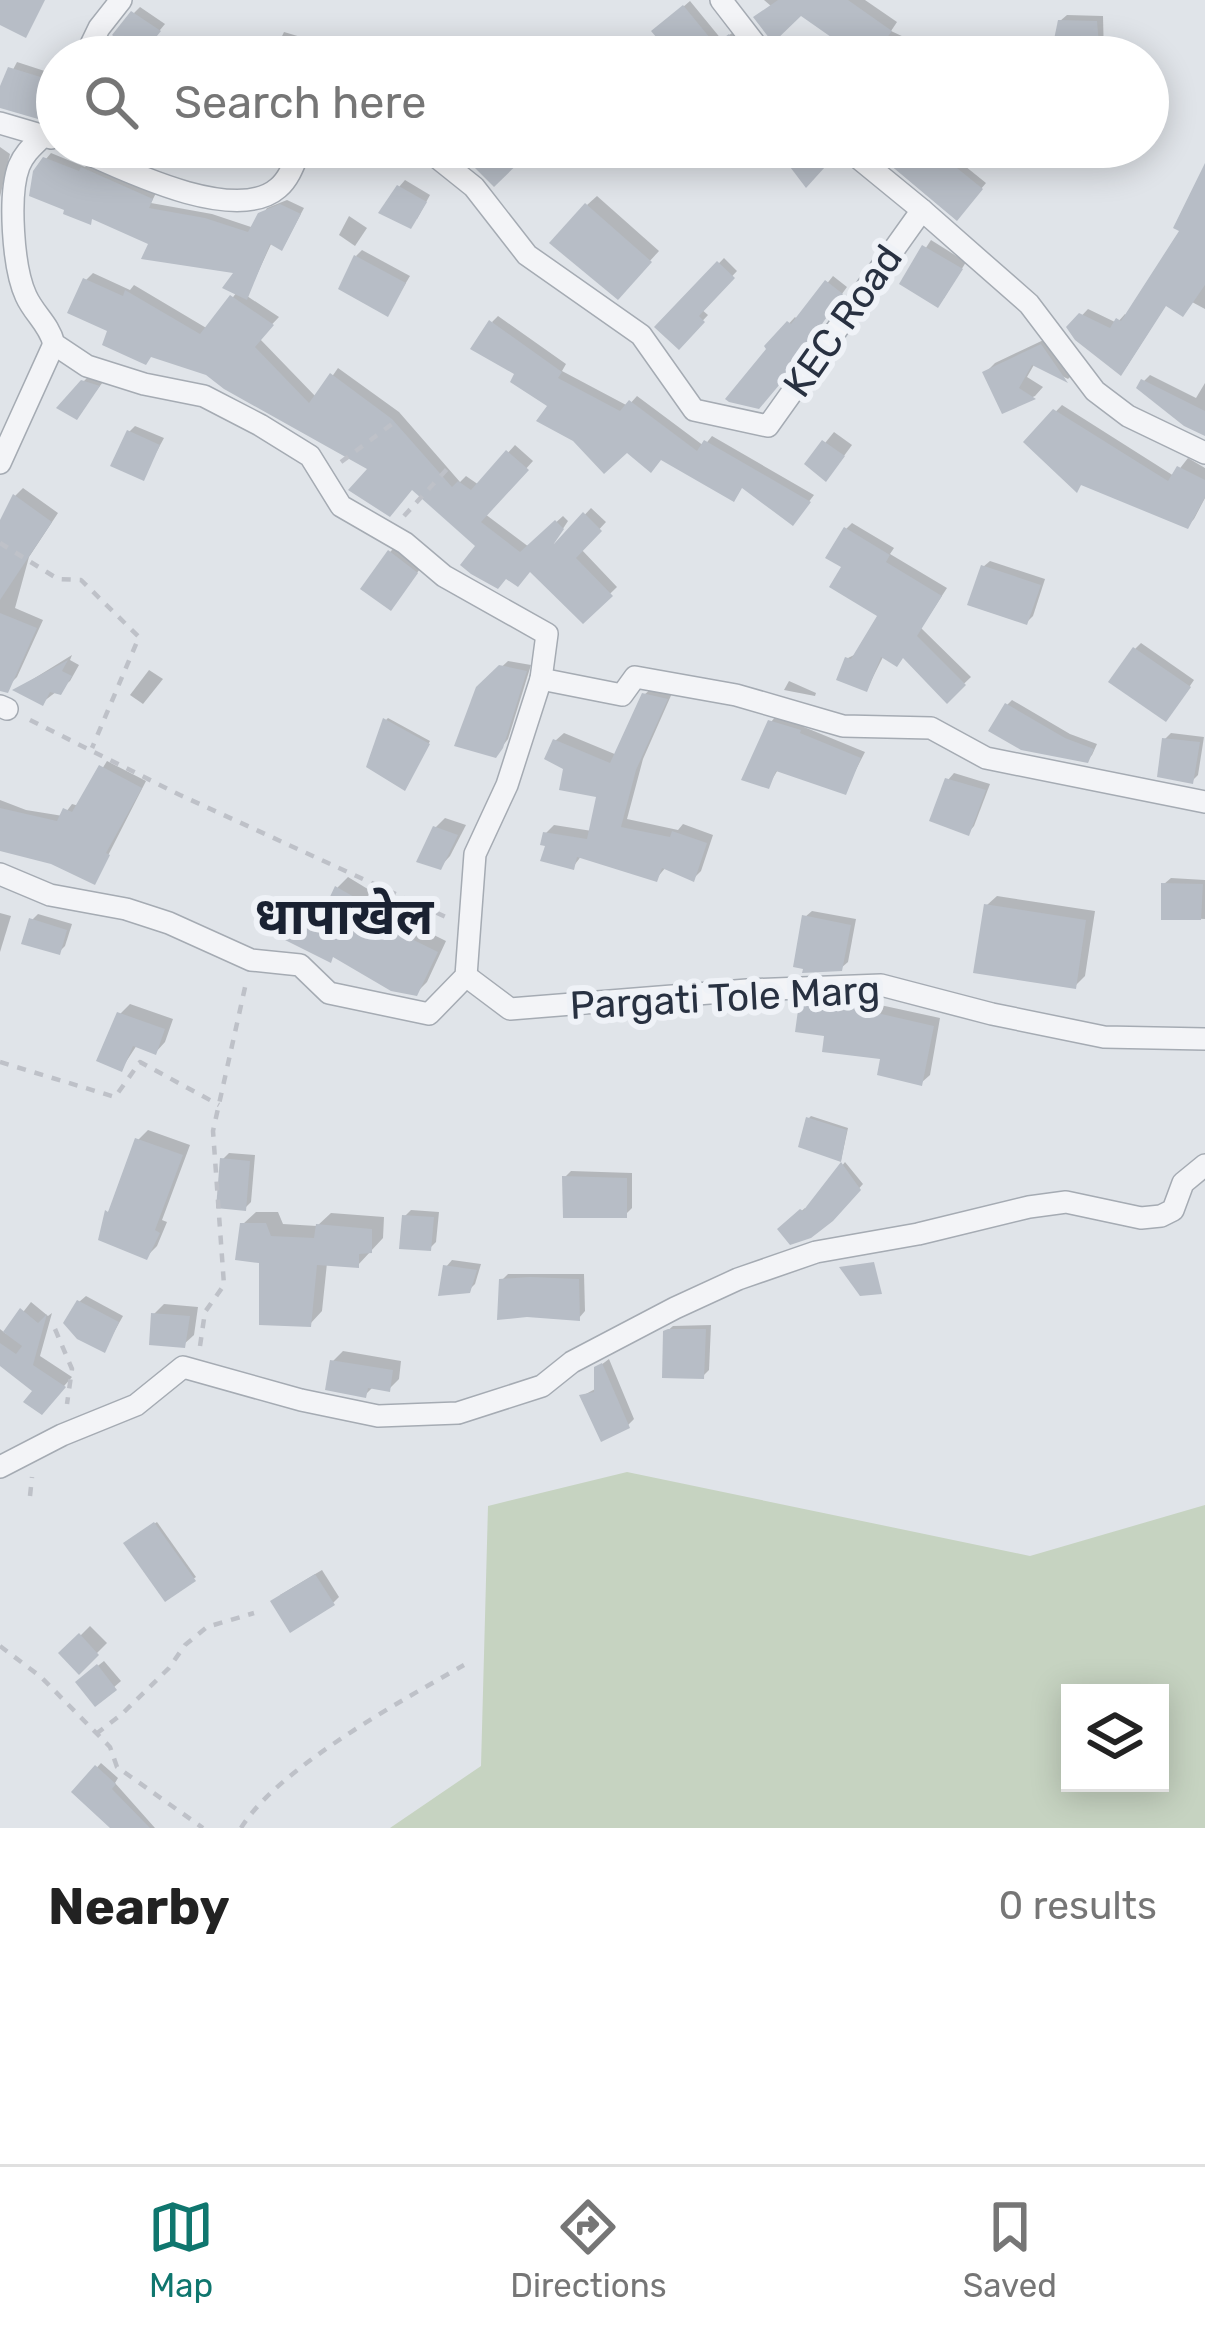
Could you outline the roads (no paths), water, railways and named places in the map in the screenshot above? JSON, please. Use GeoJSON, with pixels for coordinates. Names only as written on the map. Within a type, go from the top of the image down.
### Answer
{"type":"FeatureCollection","features":[{"type":"Feature","properties":{"kind":"street"},"geometry":{"type":"LineString","coordinates":[[95,36],[121,0]]}},
{"type":"Feature","properties":{"kind":"street"},"geometry":{"type":"LineString","coordinates":[[721,0],[749,36]]}},
{"type":"Feature","properties":{"kind":"street"},"geometry":{"type":"LineString","coordinates":[[0,123],[36,128]]}},
{"type":"Feature","properties":{"kind":"street"},"geometry":{"type":"LineString","coordinates":[[0,463],[54,344],[50,327],[24,292],[12,196],[17,171],[28,147],[36,142]]}},
{"type":"Feature","properties":{"kind":"street"},"geometry":{"type":"LineString","coordinates":[[124,168],[172,188],[235,200],[276,190],[292,168]]}},
{"type":"Feature","properties":{"kind":"street","name":"KEC Road"},"geometry":{"type":"LineString","coordinates":[[450,168],[474,188],[527,255],[640,334],[694,410],[768,426],[922,210],[1029,304],[1095,391],[1128,416],[1205,453]]}},
{"type":"Feature","properties":{"kind":"street"},"geometry":{"type":"LineString","coordinates":[[871,168],[922,210]]}},
{"type":"Feature","properties":{"kind":"street"},"geometry":{"type":"LineString","coordinates":[[0,874],[50,895],[169,922],[251,960],[300,965],[329,993],[429,1014],[466,976],[475,854],[507,784],[541,680],[547,634],[444,576],[388,533],[340,506],[310,456],[204,396],[143,385],[87,366],[54,344]]}},
{"type":"Feature","properties":{"kind":"street"},"geometry":{"type":"LineString","coordinates":[[541,680],[622,695],[635,676],[736,695],[843,726],[931,728],[986,758],[1205,802]]}},
{"type":"Feature","properties":{"kind":"street","name":"Pargati Tole Marg"},"geometry":{"type":"LineString","coordinates":[[466,976],[511,1009],[747,990],[881,985],[1104,1037],[1205,1039]]}},
{"type":"Feature","properties":{"kind":"street"},"geometry":{"type":"LineString","coordinates":[[0,1467],[136,1405],[183,1367],[378,1416],[458,1413],[542,1386],[572,1362],[675,1309],[738,1279],[816,1252],[1066,1202],[1142,1218],[1161,1216],[1173,1210],[1184,1183],[1205,1165]]}},
{"type":"Feature","properties":{"kind":"district","name":"धापाखेल"},"geometry":{"type":"Point","coordinates":[344,916]}}]}
